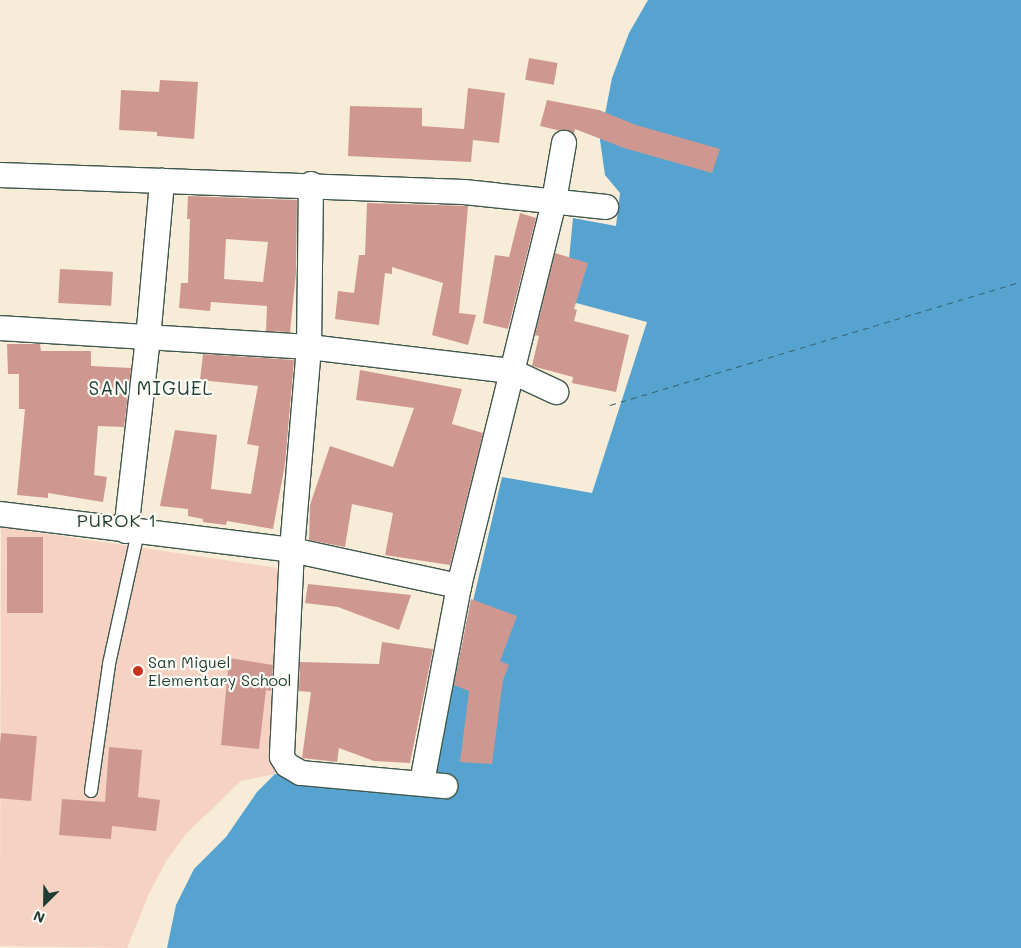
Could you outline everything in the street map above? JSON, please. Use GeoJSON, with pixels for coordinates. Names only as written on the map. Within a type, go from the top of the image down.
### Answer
{"type":"FeatureCollection","features":[{"type":"Feature","properties":{"kind":"street"},"geometry":{"type":"LineString","coordinates":[[422,782],[459,586],[554,201],[564,143]]}},
{"type":"Feature","properties":{"kind":"street"},"geometry":{"type":"LineString","coordinates":[[0,175],[311,184],[464,192],[606,207]]}},
{"type":"Feature","properties":{"kind":"street"},"geometry":{"type":"LineString","coordinates":[[132,531],[162,181]]}},
{"type":"Feature","properties":{"kind":"street"},"geometry":{"type":"LineString","coordinates":[[311,184],[309,348],[292,550],[284,761],[302,773],[422,782],[445,786]]}},
{"type":"Feature","properties":{"kind":"street"},"geometry":{"type":"LineString","coordinates":[[0,328],[309,348],[511,371],[556,392]]}},
{"type":"Feature","properties":{"kind":"street"},"geometry":{"type":"LineString","coordinates":[[0,514],[292,550],[459,586]]}},
{"type":"Feature","properties":{"kind":"lane"},"geometry":{"type":"LineString","coordinates":[[91,791],[109,664],[132,531]]}},
{"type":"Feature","properties":{"kind":"shaded area","name":"San Miguel Elementary School"},"geometry":{"type":"Polygon","coordinates":[[[1,527],[278,568],[275,774],[241,781],[187,833],[166,861],[147,898],[127,948],[0,946],[1,527]]]}},
{"type":"Feature","properties":{"kind":"water"},"geometry":{"type":"Polygon","coordinates":[[[648,0],[1021,0],[1021,948],[167,948],[176,905],[194,869],[226,837],[257,792],[275,774],[430,785],[502,477],[592,493],[647,322],[565,300],[573,218],[616,226],[620,193],[605,175],[600,140],[612,78],[629,33],[648,0]]]}},
{"type":"Feature","properties":{"kind":"building"},"geometry":{"type":"Polygon","coordinates":[[[529,58],[558,63],[554,85],[525,80],[529,58]]]}},
{"type":"Feature","properties":{"kind":"building"},"geometry":{"type":"Polygon","coordinates":[[[160,80],[198,82],[194,139],[157,136],[157,132],[119,130],[121,90],[159,92],[160,80]]]}},
{"type":"Feature","properties":{"kind":"building"},"geometry":{"type":"Polygon","coordinates":[[[468,88],[505,93],[499,143],[473,140],[471,162],[348,156],[350,106],[422,108],[422,126],[464,129],[468,88]]]}},
{"type":"Feature","properties":{"kind":"building"},"geometry":{"type":"Polygon","coordinates":[[[547,100],[599,110],[636,125],[720,149],[712,173],[624,148],[575,129],[574,134],[540,126],[547,100]]]}},
{"type":"Feature","properties":{"kind":"building"},"geometry":{"type":"Polygon","coordinates":[[[188,196],[297,200],[296,273],[290,332],[266,331],[267,306],[211,302],[210,311],[179,308],[181,283],[188,283],[190,219],[187,219],[188,196]],[[226,239],[224,279],[263,282],[268,242],[226,239]]]}},
{"type":"Feature","properties":{"kind":"building"},"geometry":{"type":"Polygon","coordinates":[[[367,203],[468,206],[459,313],[476,315],[468,345],[432,335],[443,283],[392,267],[392,274],[385,273],[379,325],[335,319],[338,291],[354,293],[359,255],[365,255],[367,203]]]}},
{"type":"Feature","properties":{"kind":"building"},"geometry":{"type":"Polygon","coordinates":[[[520,213],[536,218],[508,329],[483,323],[495,255],[509,257],[520,213]]]}},
{"type":"Feature","properties":{"kind":"building"},"geometry":{"type":"Polygon","coordinates":[[[555,253],[588,263],[574,309],[577,310],[574,321],[629,335],[616,392],[572,383],[573,377],[532,366],[539,336],[535,335],[555,253]]]}},
{"type":"Feature","properties":{"kind":"building"},"geometry":{"type":"Polygon","coordinates":[[[60,269],[113,272],[111,306],[58,303],[60,269]]]}},
{"type":"Feature","properties":{"kind":"building"},"geometry":{"type":"Polygon","coordinates":[[[7,344],[40,344],[41,351],[91,351],[91,366],[131,368],[124,427],[98,426],[94,475],[107,477],[103,502],[48,493],[48,498],[17,495],[25,409],[19,409],[19,374],[8,374],[7,344]]]}},
{"type":"Feature","properties":{"kind":"building"},"geometry":{"type":"Polygon","coordinates":[[[203,354],[294,360],[285,464],[273,529],[227,521],[226,525],[203,522],[203,519],[188,516],[188,509],[160,506],[175,430],[217,435],[211,489],[251,494],[259,446],[247,444],[258,386],[200,380],[203,354]]]}},
{"type":"Feature","properties":{"kind":"building"},"geometry":{"type":"Polygon","coordinates":[[[360,370],[462,389],[452,424],[483,433],[450,565],[385,555],[393,513],[352,504],[345,547],[309,540],[310,505],[330,446],[393,467],[414,408],[356,400],[360,370]]]}},
{"type":"Feature","properties":{"kind":"building"},"geometry":{"type":"Polygon","coordinates":[[[7,537],[43,537],[43,613],[7,613],[7,537]]]}},
{"type":"Feature","properties":{"kind":"building"},"geometry":{"type":"Polygon","coordinates":[[[308,584],[411,595],[399,630],[338,607],[305,603],[308,584]]]}},
{"type":"Feature","properties":{"kind":"building"},"geometry":{"type":"Polygon","coordinates":[[[471,599],[517,616],[500,661],[509,665],[503,680],[492,764],[460,762],[469,691],[454,685],[471,599]]]}},
{"type":"Feature","properties":{"kind":"building"},"geometry":{"type":"Polygon","coordinates":[[[382,642],[433,649],[410,763],[374,761],[339,748],[337,762],[302,758],[311,692],[299,691],[300,662],[379,664],[382,642]]]}},
{"type":"Feature","properties":{"kind":"building"},"geometry":{"type":"Polygon","coordinates":[[[229,658],[273,665],[271,691],[266,690],[259,749],[221,745],[229,658]]]}},
{"type":"Feature","properties":{"kind":"building"},"geometry":{"type":"Polygon","coordinates":[[[1,733],[37,736],[31,801],[0,798],[1,733]]]}},
{"type":"Feature","properties":{"kind":"building"},"geometry":{"type":"Polygon","coordinates":[[[109,747],[142,750],[138,797],[160,800],[156,831],[112,826],[111,839],[59,835],[62,799],[105,802],[109,747]]]}},
{"type":"Feature","properties":{"kind":"ferry route"},"geometry":{"type":"LineString","coordinates":[[610,405],[1021,282]]}},
{"type":"Feature","properties":{"kind":"place","name":"San Miguel Elementary School"},"geometry":{"type":"Point","coordinates":[138,671]}},
{"type":"Feature","properties":{"kind":"district","name":"SAN MIGUEL"},"geometry":{"type":"Point","coordinates":[151,388]}},
{"type":"Feature","properties":{"kind":"district","name":"PUROK 1"},"geometry":{"type":"Point","coordinates":[117,520]}}]}
